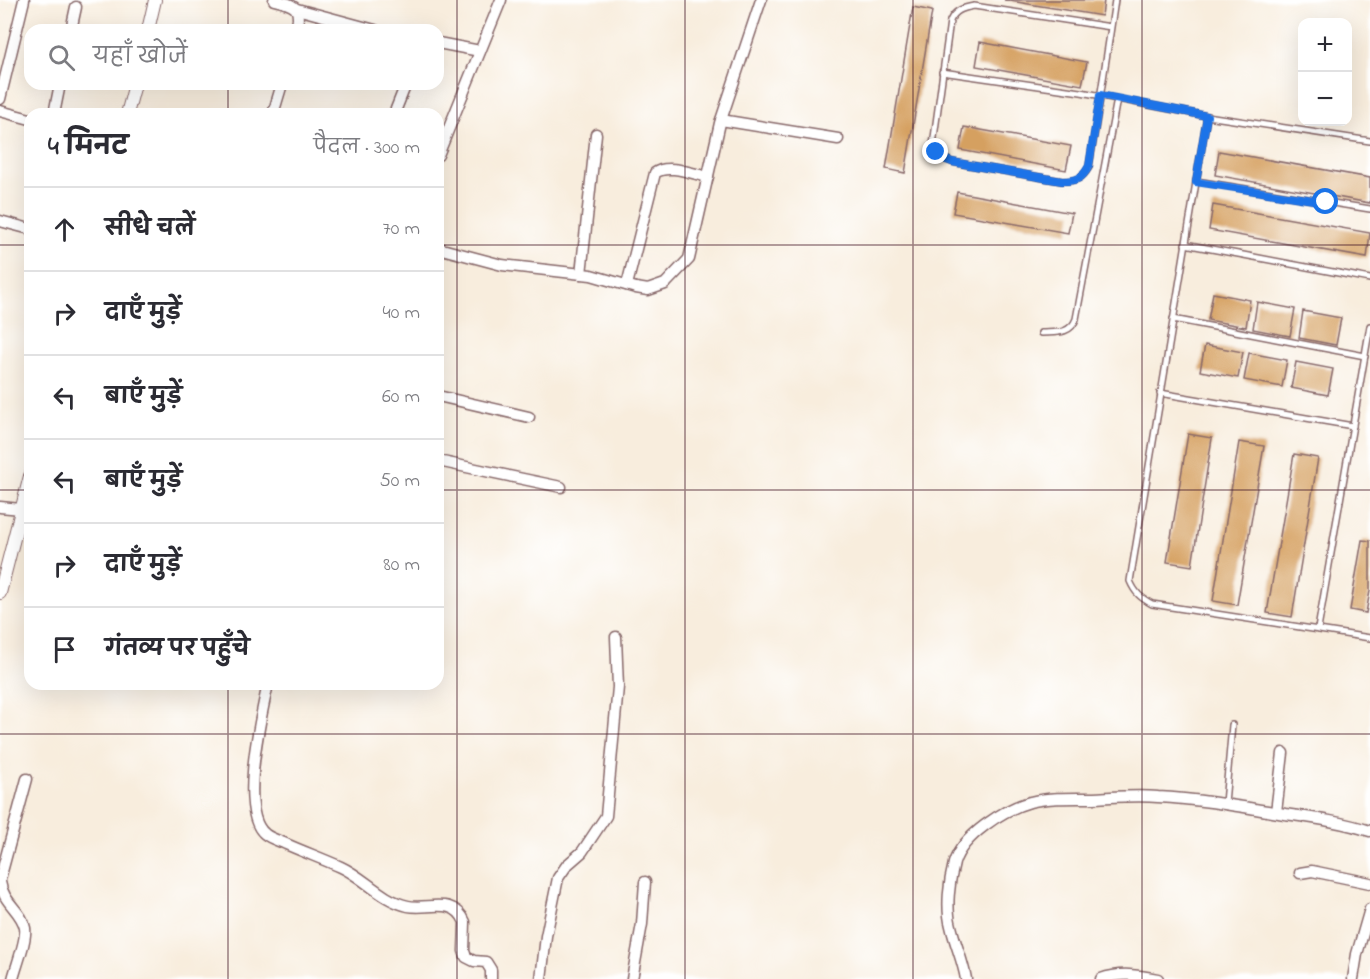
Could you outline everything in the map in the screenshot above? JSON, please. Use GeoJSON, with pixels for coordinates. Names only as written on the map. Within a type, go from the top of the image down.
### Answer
{"type":"FeatureCollection","features":[{"type":"Feature","properties":{"kind":"street"},"geometry":{"type":"LineString","coordinates":[[0,99],[24,0]]}},
{"type":"Feature","properties":{"kind":"street"},"geometry":{"type":"LineString","coordinates":[[149,24],[155,0]]}},
{"type":"Feature","properties":{"kind":"street"},"geometry":{"type":"LineString","coordinates":[[278,0],[297,9],[353,24]]}},
{"type":"Feature","properties":{"kind":"street"},"geometry":{"type":"LineString","coordinates":[[444,140],[501,0]]}},
{"type":"Feature","properties":{"kind":"street"},"geometry":{"type":"LineString","coordinates":[[444,250],[502,265],[581,274],[648,290],[673,279],[689,259],[721,120],[761,0]]}},
{"type":"Feature","properties":{"kind":"street"},"geometry":{"type":"LineString","coordinates":[[72,24],[76,7]]}},
{"type":"Feature","properties":{"kind":"street"},"geometry":{"type":"LineString","coordinates":[[297,9],[299,14],[297,24]]}},
{"type":"Feature","properties":{"kind":"street"},"geometry":{"type":"LineString","coordinates":[[444,44],[480,51]]}},
{"type":"Feature","properties":{"kind":"street"},"geometry":{"type":"LineString","coordinates":[[55,108],[59,90]]}},
{"type":"Feature","properties":{"kind":"street"},"geometry":{"type":"LineString","coordinates":[[129,108],[133,90]]}},
{"type":"Feature","properties":{"kind":"street"},"geometry":{"type":"LineString","coordinates":[[275,108],[280,90]]}},
{"type":"Feature","properties":{"kind":"street"},"geometry":{"type":"LineString","coordinates":[[396,108],[404,90]]}},
{"type":"Feature","properties":{"kind":"street"},"geometry":{"type":"LineString","coordinates":[[0,111],[24,117]]}},
{"type":"Feature","properties":{"kind":"street"},"geometry":{"type":"LineString","coordinates":[[721,120],[838,139]]}},
{"type":"Feature","properties":{"kind":"street"},"geometry":{"type":"LineString","coordinates":[[581,274],[596,134]]}},
{"type":"Feature","properties":{"kind":"street"},"geometry":{"type":"LineString","coordinates":[[627,285],[655,173],[663,169],[708,177]]}},
{"type":"Feature","properties":{"kind":"street"},"geometry":{"type":"LineString","coordinates":[[0,221],[24,227]]}},
{"type":"Feature","properties":{"kind":"street"},"geometry":{"type":"LineString","coordinates":[[444,397],[529,417]]}},
{"type":"Feature","properties":{"kind":"street"},"geometry":{"type":"LineString","coordinates":[[444,462],[561,487]]}},
{"type":"Feature","properties":{"kind":"street"},"geometry":{"type":"LineString","coordinates":[[0,593],[24,498]]}},
{"type":"Feature","properties":{"kind":"street"},"geometry":{"type":"LineString","coordinates":[[0,507],[21,509]]}},
{"type":"Feature","properties":{"kind":"street"},"geometry":{"type":"LineString","coordinates":[[541,979],[546,936],[558,878],[567,865],[582,852],[606,816],[617,705],[616,637]]}},
{"type":"Feature","properties":{"kind":"street"},"geometry":{"type":"LineString","coordinates":[[267,690],[258,730],[252,782],[252,807],[255,823],[266,835],[344,869],[389,900],[410,906],[441,905],[453,908],[465,922],[466,957],[474,961],[486,962],[491,970],[490,979]]}},
{"type":"Feature","properties":{"kind":"street"},"geometry":{"type":"LineString","coordinates":[[1276,812],[1283,753]]}},
{"type":"Feature","properties":{"kind":"street"},"geometry":{"type":"LineString","coordinates":[[13,979],[25,929],[2,893],[0,880],[27,779]]}},
{"type":"Feature","properties":{"kind":"street"},"geometry":{"type":"LineString","coordinates":[[966,979],[948,911],[954,863],[971,839],[997,816],[1030,802],[1050,799],[1156,796],[1225,804],[1338,822],[1370,831]]}},
{"type":"Feature","properties":{"kind":"street"},"geometry":{"type":"LineString","coordinates":[[1300,873],[1312,871],[1370,883]]}},
{"type":"Feature","properties":{"kind":"street"},"geometry":{"type":"LineString","coordinates":[[632,979],[642,924],[645,882]]}},
{"type":"Feature","properties":{"kind":"street"},"geometry":{"type":"LineString","coordinates":[[1353,979],[1359,945],[1370,909]]}},
{"type":"Feature","properties":{"kind":"street"},"geometry":{"type":"LineString","coordinates":[[1101,979],[1116,974],[1130,974],[1158,979]]}},
{"type":"Feature","properties":{"kind":"lane"},"geometry":{"type":"LineString","coordinates":[[1111,27],[974,6],[953,14],[942,72],[933,145],[941,158],[952,162],[1062,181],[1077,181],[1084,176],[1089,166],[1111,27],[1115,0]]}},
{"type":"Feature","properties":{"kind":"lane"},"geometry":{"type":"LineString","coordinates":[[942,72],[1100,95],[1207,116],[1370,141]]}},
{"type":"Feature","properties":{"kind":"lane"},"geometry":{"type":"LineString","coordinates":[[1041,333],[1069,330],[1076,320],[1117,99]]}},
{"type":"Feature","properties":{"kind":"lane"},"geometry":{"type":"LineString","coordinates":[[1207,116],[1130,581],[1139,597],[1152,604],[1370,638]]}},
{"type":"Feature","properties":{"kind":"lane"},"geometry":{"type":"LineString","coordinates":[[1196,182],[1370,209]]}},
{"type":"Feature","properties":{"kind":"lane"},"geometry":{"type":"LineString","coordinates":[[1185,244],[1370,279]]}},
{"type":"Feature","properties":{"kind":"lane"},"geometry":{"type":"LineString","coordinates":[[1173,319],[1365,356]]}},
{"type":"Feature","properties":{"kind":"lane"},"geometry":{"type":"LineString","coordinates":[[1318,629],[1370,327]]}},
{"type":"Feature","properties":{"kind":"lane"},"geometry":{"type":"LineString","coordinates":[[1160,393],[1353,426]]}},
{"type":"Feature","properties":{"kind":"lane"},"geometry":{"type":"LineString","coordinates":[[1225,804],[1233,725]]}},
{"type":"Feature","properties":{"kind":"building"},"geometry":{"type":"Polygon","coordinates":[[[1004,0],[1104,0],[1102,16],[1004,0]]]}},
{"type":"Feature","properties":{"kind":"building"},"geometry":{"type":"Polygon","coordinates":[[[913,7],[932,11],[905,173],[886,169],[913,7]]]}},
{"type":"Feature","properties":{"kind":"building"},"geometry":{"type":"Polygon","coordinates":[[[980,42],[1087,62],[1082,85],[976,66],[980,42]]]}},
{"type":"Feature","properties":{"kind":"building"},"geometry":{"type":"Polygon","coordinates":[[[964,127],[1071,146],[1066,170],[960,150],[964,127]]]}},
{"type":"Feature","properties":{"kind":"building"},"geometry":{"type":"Polygon","coordinates":[[[1219,151],[1370,178],[1370,203],[1215,175],[1219,151]]]}},
{"type":"Feature","properties":{"kind":"building"},"geometry":{"type":"Polygon","coordinates":[[[957,192],[1072,213],[1068,233],[953,213],[957,192]]]}},
{"type":"Feature","properties":{"kind":"building"},"geometry":{"type":"Polygon","coordinates":[[[1213,205],[1370,233],[1367,258],[1209,230],[1213,205]]]}},
{"type":"Feature","properties":{"kind":"building"},"geometry":{"type":"Polygon","coordinates":[[[1213,293],[1250,300],[1246,327],[1208,320],[1213,293]]]}},
{"type":"Feature","properties":{"kind":"building"},"geometry":{"type":"Polygon","coordinates":[[[1257,302],[1295,309],[1290,336],[1253,329],[1257,302]]]}},
{"type":"Feature","properties":{"kind":"building"},"geometry":{"type":"Polygon","coordinates":[[[1303,311],[1341,318],[1336,345],[1299,338],[1303,311]]]}},
{"type":"Feature","properties":{"kind":"building"},"geometry":{"type":"Polygon","coordinates":[[[1205,345],[1243,352],[1238,378],[1200,371],[1205,345]]]}},
{"type":"Feature","properties":{"kind":"building"},"geometry":{"type":"Polygon","coordinates":[[[1249,353],[1287,360],[1282,387],[1244,380],[1249,353]]]}},
{"type":"Feature","properties":{"kind":"building"},"geometry":{"type":"Polygon","coordinates":[[[1296,362],[1333,369],[1328,395],[1291,388],[1296,362]]]}},
{"type":"Feature","properties":{"kind":"building"},"geometry":{"type":"Polygon","coordinates":[[[1188,434],[1212,438],[1192,566],[1167,562],[1188,434]]]}},
{"type":"Feature","properties":{"kind":"building"},"geometry":{"type":"Polygon","coordinates":[[[1239,442],[1264,446],[1237,605],[1213,601],[1239,442]]]}},
{"type":"Feature","properties":{"kind":"building"},"geometry":{"type":"Polygon","coordinates":[[[1294,454],[1318,458],[1292,617],[1267,613],[1294,454]]]}},
{"type":"Feature","properties":{"kind":"building"},"geometry":{"type":"Polygon","coordinates":[[[1362,540],[1370,541],[1370,591],[1366,613],[1350,610],[1362,540]]]}},
{"type":"Feature","properties":{"kind":"route"},"geometry":{"type":"LineString","coordinates":[[936,152],[941,158],[952,162],[1062,181],[1077,181],[1084,176],[1089,166],[1100,95],[1207,116],[1196,182],[1326,202]]}}]}
